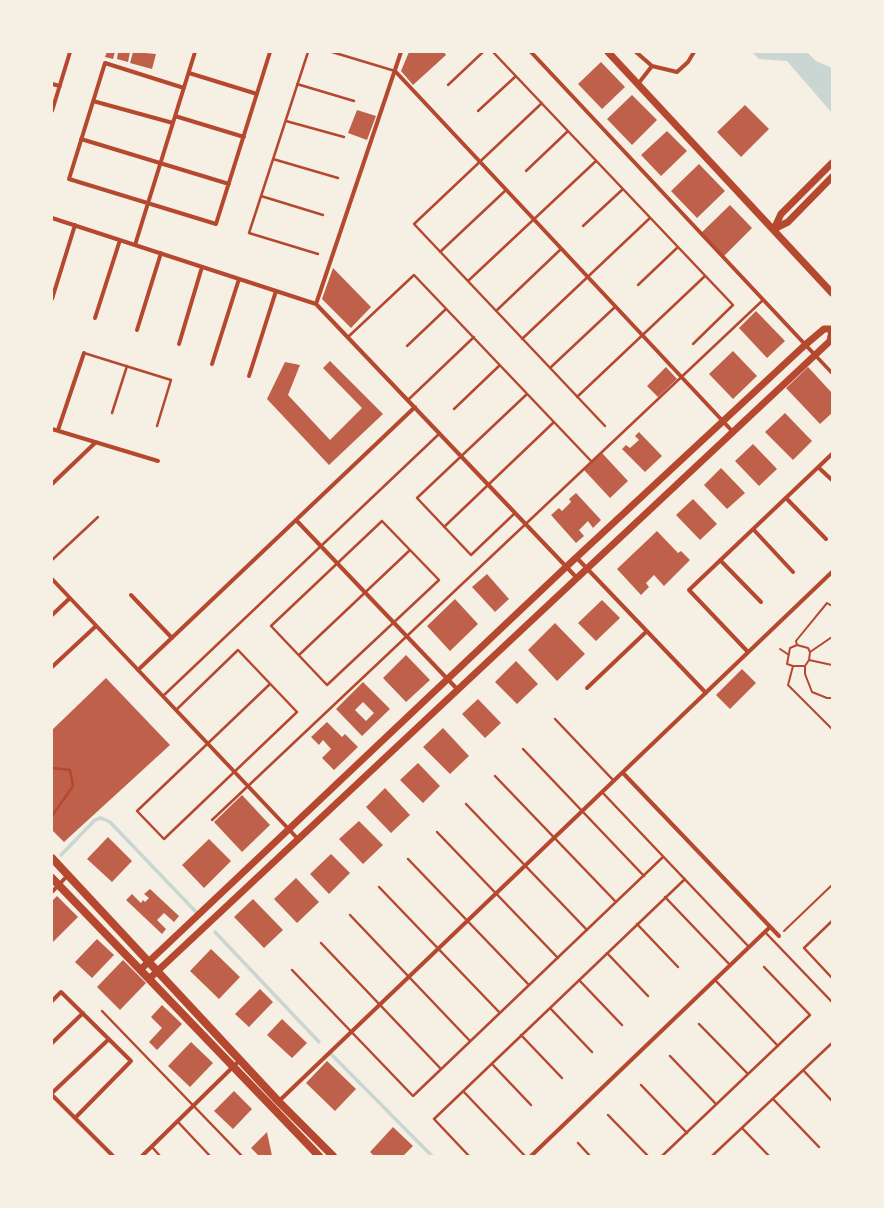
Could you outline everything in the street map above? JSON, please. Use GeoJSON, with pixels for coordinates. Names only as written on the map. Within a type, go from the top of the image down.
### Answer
{"type":"FeatureCollection","features":[{"type":"Feature","properties":{"kind":"main road"},"geometry":{"type":"LineString","coordinates":[[52,858],[279,1102],[333,1156]]}},
{"type":"Feature","properties":{"kind":"main road"},"geometry":{"type":"LineString","coordinates":[[55,881],[150,978],[319,1156]]}},
{"type":"Feature","properties":{"kind":"street"},"geometry":{"type":"LineString","coordinates":[[52,111],[70,52]]}},
{"type":"Feature","properties":{"kind":"street"},"geometry":{"type":"LineString","coordinates":[[135,245],[195,52]]}},
{"type":"Feature","properties":{"kind":"street"},"geometry":{"type":"LineString","coordinates":[[184,88],[105,63],[69,179],[216,224],[270,53],[264,52]]}},
{"type":"Feature","properties":{"kind":"street"},"geometry":{"type":"LineString","coordinates":[[316,304],[401,52]]}},
{"type":"Feature","properties":{"kind":"street"},"geometry":{"type":"LineString","coordinates":[[531,52],[832,373]]}},
{"type":"Feature","properties":{"kind":"street"},"geometry":{"type":"LineString","coordinates":[[608,52],[832,293]]}},
{"type":"Feature","properties":{"kind":"street"},"geometry":{"type":"LineString","coordinates":[[636,52],[652,66],[677,72],[688,62],[694,52]]}},
{"type":"Feature","properties":{"kind":"street"},"geometry":{"type":"LineString","coordinates":[[638,84],[652,66]]}},
{"type":"Feature","properties":{"kind":"street"},"geometry":{"type":"LineString","coordinates":[[395,71],[733,432]]}},
{"type":"Feature","properties":{"kind":"street"},"geometry":{"type":"LineString","coordinates":[[189,72],[257,94]]}},
{"type":"Feature","properties":{"kind":"street"},"geometry":{"type":"LineString","coordinates":[[52,84],[60,86]]}},
{"type":"Feature","properties":{"kind":"street"},"geometry":{"type":"LineString","coordinates":[[93,101],[173,123]]}},
{"type":"Feature","properties":{"kind":"street"},"geometry":{"type":"LineString","coordinates":[[175,116],[244,137]]}},
{"type":"Feature","properties":{"kind":"street"},"geometry":{"type":"LineString","coordinates":[[82,139],[229,184]]}},
{"type":"Feature","properties":{"kind":"street"},"geometry":{"type":"LineString","coordinates":[[774,229],[781,214],[832,163]]}},
{"type":"Feature","properties":{"kind":"street"},"geometry":{"type":"LineString","coordinates":[[774,229],[788,222],[832,177]]}},
{"type":"Feature","properties":{"kind":"street"},"geometry":{"type":"LineString","coordinates":[[52,218],[316,304],[577,578]]}},
{"type":"Feature","properties":{"kind":"street"},"geometry":{"type":"LineString","coordinates":[[52,299],[75,225]]}},
{"type":"Feature","properties":{"kind":"street"},"geometry":{"type":"LineString","coordinates":[[95,318],[120,240]]}},
{"type":"Feature","properties":{"kind":"street"},"geometry":{"type":"LineString","coordinates":[[137,330],[161,254]]}},
{"type":"Feature","properties":{"kind":"street"},"geometry":{"type":"LineString","coordinates":[[180,344],[202,267]]}},
{"type":"Feature","properties":{"kind":"street"},"geometry":{"type":"LineString","coordinates":[[212,364],[239,279]]}},
{"type":"Feature","properties":{"kind":"street"},"geometry":{"type":"LineString","coordinates":[[249,376],[276,291]]}},
{"type":"Feature","properties":{"kind":"street"},"geometry":{"type":"LineString","coordinates":[[141,969],[566,566],[824,329],[832,330],[830,340],[815,355],[150,978]]}},
{"type":"Feature","properties":{"kind":"street"},"geometry":{"type":"LineString","coordinates":[[58,430],[84,353]]}},
{"type":"Feature","properties":{"kind":"street"},"geometry":{"type":"LineString","coordinates":[[138,670],[415,407]]}},
{"type":"Feature","properties":{"kind":"street"},"geometry":{"type":"LineString","coordinates":[[52,429],[158,461]]}},
{"type":"Feature","properties":{"kind":"street"},"geometry":{"type":"LineString","coordinates":[[52,484],[96,442]]}},
{"type":"Feature","properties":{"kind":"street"},"geometry":{"type":"LineString","coordinates":[[748,652],[689,590],[832,454]]}},
{"type":"Feature","properties":{"kind":"street"},"geometry":{"type":"LineString","coordinates":[[818,467],[832,480]]}},
{"type":"Feature","properties":{"kind":"street"},"geometry":{"type":"LineString","coordinates":[[786,498],[826,539]]}},
{"type":"Feature","properties":{"kind":"street"},"geometry":{"type":"LineString","coordinates":[[296,520],[458,690]]}},
{"type":"Feature","properties":{"kind":"street"},"geometry":{"type":"LineString","coordinates":[[753,529],[793,572]]}},
{"type":"Feature","properties":{"kind":"street"},"geometry":{"type":"LineString","coordinates":[[576,557],[706,693]]}},
{"type":"Feature","properties":{"kind":"street"},"geometry":{"type":"LineString","coordinates":[[720,560],[760,602]]}},
{"type":"Feature","properties":{"kind":"street"},"geometry":{"type":"LineString","coordinates":[[272,1108],[832,572]]}},
{"type":"Feature","properties":{"kind":"street"},"geometry":{"type":"LineString","coordinates":[[52,579],[298,840]]}},
{"type":"Feature","properties":{"kind":"street"},"geometry":{"type":"LineString","coordinates":[[131,595],[172,638]]}},
{"type":"Feature","properties":{"kind":"street"},"geometry":{"type":"LineString","coordinates":[[52,615],[70,598]]}},
{"type":"Feature","properties":{"kind":"street"},"geometry":{"type":"LineString","coordinates":[[52,668],[96,626]]}},
{"type":"Feature","properties":{"kind":"street"},"geometry":{"type":"LineString","coordinates":[[587,688],[647,631]]}},
{"type":"Feature","properties":{"kind":"street"},"geometry":{"type":"LineString","coordinates":[[623,772],[779,936]]}},
{"type":"Feature","properties":{"kind":"street"},"geometry":{"type":"LineString","coordinates":[[52,892],[55,881],[68,874]]}},
{"type":"Feature","properties":{"kind":"street"},"geometry":{"type":"LineString","coordinates":[[531,1156],[770,927]]}},
{"type":"Feature","properties":{"kind":"street"},"geometry":{"type":"LineString","coordinates":[[52,1001],[61,992],[131,1061],[75,1118]]}},
{"type":"Feature","properties":{"kind":"street"},"geometry":{"type":"LineString","coordinates":[[52,1043],[83,1013]]}},
{"type":"Feature","properties":{"kind":"street"},"geometry":{"type":"LineString","coordinates":[[109,1039],[52,1094],[113,1156]]}},
{"type":"Feature","properties":{"kind":"street"},"geometry":{"type":"LineString","coordinates":[[142,1156],[241,1060]]}},
{"type":"Feature","properties":{"kind":"street"},"geometry":{"type":"LineString","coordinates":[[319,1156],[326,1149]]}},
{"type":"Feature","properties":{"kind":"lane"},"geometry":{"type":"LineString","coordinates":[[308,52],[249,233],[318,254]]}},
{"type":"Feature","properties":{"kind":"lane"},"geometry":{"type":"LineString","coordinates":[[332,52],[395,71]]}},
{"type":"Feature","properties":{"kind":"lane"},"geometry":{"type":"LineString","coordinates":[[448,85],[482,52]]}},
{"type":"Feature","properties":{"kind":"lane"},"geometry":{"type":"LineString","coordinates":[[494,52],[733,305],[693,344]]}},
{"type":"Feature","properties":{"kind":"lane"},"geometry":{"type":"LineString","coordinates":[[478,111],[516,76]]}},
{"type":"Feature","properties":{"kind":"lane"},"geometry":{"type":"LineString","coordinates":[[297,84],[354,101]]}},
{"type":"Feature","properties":{"kind":"lane"},"geometry":{"type":"LineString","coordinates":[[542,103],[414,224],[605,426]]}},
{"type":"Feature","properties":{"kind":"lane"},"geometry":{"type":"LineString","coordinates":[[286,121],[344,137]]}},
{"type":"Feature","properties":{"kind":"lane"},"geometry":{"type":"LineString","coordinates":[[526,171],[568,131]]}},
{"type":"Feature","properties":{"kind":"lane"},"geometry":{"type":"LineString","coordinates":[[273,159],[338,178]]}},
{"type":"Feature","properties":{"kind":"lane"},"geometry":{"type":"LineString","coordinates":[[468,281],[596,161]]}},
{"type":"Feature","properties":{"kind":"lane"},"geometry":{"type":"LineString","coordinates":[[584,226],[623,189]]}},
{"type":"Feature","properties":{"kind":"lane"},"geometry":{"type":"LineString","coordinates":[[440,252],[506,190]]}},
{"type":"Feature","properties":{"kind":"lane"},"geometry":{"type":"LineString","coordinates":[[261,196],[323,215]]}},
{"type":"Feature","properties":{"kind":"lane"},"geometry":{"type":"LineString","coordinates":[[522,339],[650,218]]}},
{"type":"Feature","properties":{"kind":"lane"},"geometry":{"type":"LineString","coordinates":[[638,285],[678,247]]}},
{"type":"Feature","properties":{"kind":"lane"},"geometry":{"type":"LineString","coordinates":[[496,311],[561,249]]}},
{"type":"Feature","properties":{"kind":"lane"},"geometry":{"type":"LineString","coordinates":[[348,337],[414,275],[592,462]]}},
{"type":"Feature","properties":{"kind":"lane"},"geometry":{"type":"LineString","coordinates":[[577,397],[705,276]]}},
{"type":"Feature","properties":{"kind":"lane"},"geometry":{"type":"LineString","coordinates":[[212,820],[763,300]]}},
{"type":"Feature","properties":{"kind":"lane"},"geometry":{"type":"LineString","coordinates":[[550,368],[615,307]]}},
{"type":"Feature","properties":{"kind":"lane"},"geometry":{"type":"LineString","coordinates":[[407,346],[446,308]]}},
{"type":"Feature","properties":{"kind":"lane"},"geometry":{"type":"LineString","coordinates":[[408,400],[474,337]]}},
{"type":"Feature","properties":{"kind":"lane"},"geometry":{"type":"LineString","coordinates":[[84,353],[172,380],[157,426]]}},
{"type":"Feature","properties":{"kind":"lane"},"geometry":{"type":"LineString","coordinates":[[454,408],[500,365]]}},
{"type":"Feature","properties":{"kind":"lane"},"geometry":{"type":"LineString","coordinates":[[112,413],[127,366]]}},
{"type":"Feature","properties":{"kind":"lane"},"geometry":{"type":"LineString","coordinates":[[515,513],[471,555],[417,498],[527,394]]}},
{"type":"Feature","properties":{"kind":"lane"},"geometry":{"type":"LineString","coordinates":[[444,527],[554,422]]}},
{"type":"Feature","properties":{"kind":"lane"},"geometry":{"type":"LineString","coordinates":[[162,696],[440,433]]}},
{"type":"Feature","properties":{"kind":"lane"},"geometry":{"type":"LineString","coordinates":[[52,560],[98,517]]}},
{"type":"Feature","properties":{"kind":"lane"},"geometry":{"type":"LineString","coordinates":[[382,521],[439,580],[328,685],[271,626],[337,563],[382,521]]}},
{"type":"Feature","properties":{"kind":"lane"},"geometry":{"type":"LineString","coordinates":[[299,655],[410,550]]}},
{"type":"Feature","properties":{"kind":"lane"},"geometry":{"type":"LineString","coordinates":[[176,710],[238,650],[297,712],[164,839],[137,811],[270,684]]}},
{"type":"Feature","properties":{"kind":"lane"},"geometry":{"type":"LineString","coordinates":[[554,719],[614,781]]}},
{"type":"Feature","properties":{"kind":"lane"},"geometry":{"type":"LineString","coordinates":[[523,749],[644,876]]}},
{"type":"Feature","properties":{"kind":"lane"},"geometry":{"type":"LineString","coordinates":[[52,768],[70,770],[73,786],[52,816]]}},
{"type":"Feature","properties":{"kind":"lane"},"geometry":{"type":"LineString","coordinates":[[495,776],[616,902]]}},
{"type":"Feature","properties":{"kind":"lane"},"geometry":{"type":"LineString","coordinates":[[602,792],[750,947]]}},
{"type":"Feature","properties":{"kind":"lane"},"geometry":{"type":"LineString","coordinates":[[466,804],[587,930]]}},
{"type":"Feature","properties":{"kind":"lane"},"geometry":{"type":"LineString","coordinates":[[437,832],[558,958]]}},
{"type":"Feature","properties":{"kind":"lane"},"geometry":{"type":"LineString","coordinates":[[292,970],[413,1096],[644,876],[663,856]]}},
{"type":"Feature","properties":{"kind":"lane"},"geometry":{"type":"LineString","coordinates":[[408,859],[529,985]]}},
{"type":"Feature","properties":{"kind":"lane"},"geometry":{"type":"LineString","coordinates":[[469,1156],[434,1119],[685,879]]}},
{"type":"Feature","properties":{"kind":"lane"},"geometry":{"type":"LineString","coordinates":[[379,887],[500,1013]]}},
{"type":"Feature","properties":{"kind":"lane"},"geometry":{"type":"LineString","coordinates":[[665,897],[730,965]]}},
{"type":"Feature","properties":{"kind":"lane"},"geometry":{"type":"LineString","coordinates":[[350,915],[470,1041]]}},
{"type":"Feature","properties":{"kind":"lane"},"geometry":{"type":"LineString","coordinates":[[831,975],[804,948],[832,921]]}},
{"type":"Feature","properties":{"kind":"lane"},"geometry":{"type":"LineString","coordinates":[[637,924],[678,967]]}},
{"type":"Feature","properties":{"kind":"lane"},"geometry":{"type":"LineString","coordinates":[[765,932],[832,1002]]}},
{"type":"Feature","properties":{"kind":"lane"},"geometry":{"type":"LineString","coordinates":[[321,943],[441,1069]]}},
{"type":"Feature","properties":{"kind":"lane"},"geometry":{"type":"LineString","coordinates":[[607,953],[648,996]]}},
{"type":"Feature","properties":{"kind":"lane"},"geometry":{"type":"LineString","coordinates":[[662,1156],[810,1015],[764,967]]}},
{"type":"Feature","properties":{"kind":"lane"},"geometry":{"type":"LineString","coordinates":[[579,980],[622,1025]]}},
{"type":"Feature","properties":{"kind":"lane"},"geometry":{"type":"LineString","coordinates":[[715,980],[778,1046]]}},
{"type":"Feature","properties":{"kind":"lane"},"geometry":{"type":"LineString","coordinates":[[550,1008],[592,1052]]}},
{"type":"Feature","properties":{"kind":"lane"},"geometry":{"type":"LineString","coordinates":[[102,1011],[242,1156]]}},
{"type":"Feature","properties":{"kind":"lane"},"geometry":{"type":"LineString","coordinates":[[699,1024],[748,1074]]}},
{"type":"Feature","properties":{"kind":"lane"},"geometry":{"type":"LineString","coordinates":[[521,1035],[562,1078]]}},
{"type":"Feature","properties":{"kind":"lane"},"geometry":{"type":"LineString","coordinates":[[712,1156],[832,1043]]}},
{"type":"Feature","properties":{"kind":"lane"},"geometry":{"type":"LineString","coordinates":[[670,1056],[716,1104]]}},
{"type":"Feature","properties":{"kind":"lane"},"geometry":{"type":"LineString","coordinates":[[492,1064],[532,1105]]}},
{"type":"Feature","properties":{"kind":"lane"},"geometry":{"type":"LineString","coordinates":[[803,1070],[832,1101]]}},
{"type":"Feature","properties":{"kind":"lane"},"geometry":{"type":"LineString","coordinates":[[642,1086],[687,1133]]}},
{"type":"Feature","properties":{"kind":"lane"},"geometry":{"type":"LineString","coordinates":[[463,1091],[525,1156]]}},
{"type":"Feature","properties":{"kind":"lane"},"geometry":{"type":"LineString","coordinates":[[773,1099],[819,1147]]}},
{"type":"Feature","properties":{"kind":"lane"},"geometry":{"type":"LineString","coordinates":[[608,1115],[648,1156]]}},
{"type":"Feature","properties":{"kind":"lane"},"geometry":{"type":"LineString","coordinates":[[177,1122],[210,1156]]}},
{"type":"Feature","properties":{"kind":"lane"},"geometry":{"type":"LineString","coordinates":[[742,1128],[769,1156]]}},
{"type":"Feature","properties":{"kind":"lane"},"geometry":{"type":"LineString","coordinates":[[578,1143],[590,1156]]}},
{"type":"Feature","properties":{"kind":"lane"},"geometry":{"type":"LineString","coordinates":[[151,1147],[160,1156]]}},
{"type":"Feature","properties":{"kind":"path"},"geometry":{"type":"LineString","coordinates":[[797,645],[796,641],[827,603],[832,606]]}},
{"type":"Feature","properties":{"kind":"path"},"geometry":{"type":"LineString","coordinates":[[810,652],[832,637]]}},
{"type":"Feature","properties":{"kind":"path"},"geometry":{"type":"LineString","coordinates":[[805,666],[793,666],[787,664],[790,648],[797,645],[808,648],[810,652],[809,660],[805,666],[805,674],[812,692],[827,698],[832,698]]}},
{"type":"Feature","properties":{"kind":"path"},"geometry":{"type":"LineString","coordinates":[[780,649],[789,654]]}},
{"type":"Feature","properties":{"kind":"path"},"geometry":{"type":"LineString","coordinates":[[809,660],[832,665]]}},
{"type":"Feature","properties":{"kind":"path"},"geometry":{"type":"LineString","coordinates":[[793,666],[788,685],[832,729]]}},
{"type":"Feature","properties":{"kind":"path"},"geometry":{"type":"LineString","coordinates":[[779,936],[832,885]]}},
{"type":"Feature","properties":{"kind":"shaded area"},"geometry":{"type":"Polygon","coordinates":[[[752,52],[807,52],[816,61],[832,68],[832,113],[787,61],[759,59],[752,52]]]}},
{"type":"Feature","properties":{"kind":"building"},"geometry":{"type":"Polygon","coordinates":[[[107,52],[115,52],[113,59],[105,57],[107,52]]]}},
{"type":"Feature","properties":{"kind":"building"},"geometry":{"type":"Polygon","coordinates":[[[118,52],[130,52],[128,62],[117,59],[118,52]]]}},
{"type":"Feature","properties":{"kind":"building"},"geometry":{"type":"Polygon","coordinates":[[[133,52],[156,54],[152,69],[130,63],[133,52]]]}},
{"type":"Feature","properties":{"kind":"building"},"geometry":{"type":"Polygon","coordinates":[[[409,52],[444,52],[446,55],[413,85],[401,71],[409,52]]]}},
{"type":"Feature","properties":{"kind":"building"},"geometry":{"type":"Polygon","coordinates":[[[601,62],[625,87],[602,109],[578,84],[601,62]]]}},
{"type":"Feature","properties":{"kind":"building"},"geometry":{"type":"Polygon","coordinates":[[[632,95],[657,120],[632,145],[607,119],[632,95]]]}},
{"type":"Feature","properties":{"kind":"building"},"geometry":{"type":"Polygon","coordinates":[[[745,105],[769,129],[741,157],[717,132],[745,105]]]}},
{"type":"Feature","properties":{"kind":"building"},"geometry":{"type":"Polygon","coordinates":[[[357,110],[376,116],[367,140],[348,133],[357,110]]]}},
{"type":"Feature","properties":{"kind":"building"},"geometry":{"type":"Polygon","coordinates":[[[667,131],[687,151],[661,176],[641,155],[667,131]]]}},
{"type":"Feature","properties":{"kind":"building"},"geometry":{"type":"Polygon","coordinates":[[[699,164],[725,191],[697,218],[671,191],[699,164]]]}},
{"type":"Feature","properties":{"kind":"building"},"geometry":{"type":"Polygon","coordinates":[[[730,205],[752,228],[724,256],[701,233],[730,205]]]}},
{"type":"Feature","properties":{"kind":"building"},"geometry":{"type":"Polygon","coordinates":[[[333,268],[371,307],[351,328],[322,299],[333,268]]]}},
{"type":"Feature","properties":{"kind":"building"},"geometry":{"type":"Polygon","coordinates":[[[756,311],[785,341],[767,358],[739,328],[756,311]]]}},
{"type":"Feature","properties":{"kind":"building"},"geometry":{"type":"Polygon","coordinates":[[[733,351],[757,376],[733,399],[709,374],[733,351]]]}},
{"type":"Feature","properties":{"kind":"building"},"geometry":{"type":"Polygon","coordinates":[[[330,361],[383,414],[329,465],[267,399],[285,362],[300,365],[288,395],[330,440],[362,408],[323,368],[330,361]]]}},
{"type":"Feature","properties":{"kind":"building"},"geometry":{"type":"Polygon","coordinates":[[[666,367],[677,379],[658,397],[647,386],[666,367]]]}},
{"type":"Feature","properties":{"kind":"building"},"geometry":{"type":"Polygon","coordinates":[[[808,367],[832,393],[832,413],[820,424],[786,388],[808,367]]]}},
{"type":"Feature","properties":{"kind":"building"},"geometry":{"type":"Polygon","coordinates":[[[785,413],[812,441],[793,460],[765,432],[785,413]]]}},
{"type":"Feature","properties":{"kind":"building"},"geometry":{"type":"Polygon","coordinates":[[[639,432],[662,456],[645,472],[622,449],[626,445],[630,448],[639,440],[635,436],[639,432]]]}},
{"type":"Feature","properties":{"kind":"building"},"geometry":{"type":"Polygon","coordinates":[[[753,444],[777,469],[759,486],[735,461],[753,444]]]}},
{"type":"Feature","properties":{"kind":"building"},"geometry":{"type":"Polygon","coordinates":[[[602,453],[628,481],[610,498],[584,470],[602,453]]]}},
{"type":"Feature","properties":{"kind":"building"},"geometry":{"type":"Polygon","coordinates":[[[721,468],[745,493],[727,509],[704,485],[721,468]]]}},
{"type":"Feature","properties":{"kind":"building"},"geometry":{"type":"Polygon","coordinates":[[[576,493],[601,520],[593,528],[588,521],[579,530],[584,536],[576,543],[551,515],[559,508],[562,511],[571,502],[569,499],[576,493]]]}},
{"type":"Feature","properties":{"kind":"building"},"geometry":{"type":"Polygon","coordinates":[[[693,499],[717,524],[700,540],[676,515],[693,499]]]}},
{"type":"Feature","properties":{"kind":"building"},"geometry":{"type":"Polygon","coordinates":[[[657,531],[678,553],[681,551],[690,560],[664,586],[654,575],[646,583],[649,587],[641,595],[617,569],[657,531]]]}},
{"type":"Feature","properties":{"kind":"building"},"geometry":{"type":"Polygon","coordinates":[[[487,574],[509,599],[495,612],[472,587],[487,574]]]}},
{"type":"Feature","properties":{"kind":"building"},"geometry":{"type":"Polygon","coordinates":[[[455,599],[478,624],[450,651],[427,626],[455,599]]]}},
{"type":"Feature","properties":{"kind":"building"},"geometry":{"type":"Polygon","coordinates":[[[602,600],[620,618],[596,641],[578,623],[602,600]]]}},
{"type":"Feature","properties":{"kind":"building"},"geometry":{"type":"Polygon","coordinates":[[[555,623],[585,654],[557,681],[528,650],[555,623]]]}},
{"type":"Feature","properties":{"kind":"building"},"geometry":{"type":"Polygon","coordinates":[[[406,655],[430,680],[406,702],[383,678],[406,655]]]}},
{"type":"Feature","properties":{"kind":"building"},"geometry":{"type":"Polygon","coordinates":[[[516,661],[538,684],[517,704],[495,682],[516,661]]]}},
{"type":"Feature","properties":{"kind":"building"},"geometry":{"type":"Polygon","coordinates":[[[742,669],[756,683],[730,709],[716,695],[742,669]]]}},
{"type":"Feature","properties":{"kind":"building"},"geometry":{"type":"Polygon","coordinates":[[[106,678],[170,745],[64,842],[52,830],[52,730],[106,678]]]}},
{"type":"Feature","properties":{"kind":"building"},"geometry":{"type":"Polygon","coordinates":[[[363,682],[390,709],[362,736],[336,709],[363,682]],[[363,702],[355,710],[366,721],[374,713],[363,702]]]}},
{"type":"Feature","properties":{"kind":"building"},"geometry":{"type":"Polygon","coordinates":[[[478,699],[501,723],[485,738],[462,714],[478,699]]]}},
{"type":"Feature","properties":{"kind":"building"},"geometry":{"type":"Polygon","coordinates":[[[327,722],[342,737],[345,734],[358,747],[334,770],[322,758],[331,749],[323,740],[319,745],[311,737],[327,722]]]}},
{"type":"Feature","properties":{"kind":"building"},"geometry":{"type":"Polygon","coordinates":[[[443,728],[469,756],[450,774],[423,747],[443,728]]]}},
{"type":"Feature","properties":{"kind":"building"},"geometry":{"type":"Polygon","coordinates":[[[418,763],[440,786],[423,803],[400,780],[418,763]]]}},
{"type":"Feature","properties":{"kind":"building"},"geometry":{"type":"Polygon","coordinates":[[[385,788],[410,815],[391,833],[366,807],[385,788]]]}},
{"type":"Feature","properties":{"kind":"building"},"geometry":{"type":"Polygon","coordinates":[[[242,795],[270,825],[242,852],[214,822],[242,795]]]}},
{"type":"Feature","properties":{"kind":"building"},"geometry":{"type":"Polygon","coordinates":[[[359,821],[383,845],[363,864],[339,839],[359,821]]]}},
{"type":"Feature","properties":{"kind":"building"},"geometry":{"type":"Polygon","coordinates":[[[108,837],[132,861],[112,882],[87,859],[108,837]]]}},
{"type":"Feature","properties":{"kind":"building"},"geometry":{"type":"Polygon","coordinates":[[[209,839],[231,861],[204,888],[182,865],[209,839]]]}},
{"type":"Feature","properties":{"kind":"building"},"geometry":{"type":"Polygon","coordinates":[[[331,854],[350,873],[329,894],[310,874],[331,854]]]}},
{"type":"Feature","properties":{"kind":"building"},"geometry":{"type":"Polygon","coordinates":[[[296,878],[319,902],[297,923],[274,899],[296,878]]]}},
{"type":"Feature","properties":{"kind":"building"},"geometry":{"type":"Polygon","coordinates":[[[150,889],[179,916],[174,922],[164,913],[157,920],[166,929],[162,934],[126,900],[132,894],[141,903],[143,900],[145,902],[149,898],[144,894],[150,889]]]}},
{"type":"Feature","properties":{"kind":"building"},"geometry":{"type":"Polygon","coordinates":[[[57,896],[78,917],[53,942],[52,901],[57,896]]]}},
{"type":"Feature","properties":{"kind":"building"},"geometry":{"type":"Polygon","coordinates":[[[253,899],[283,930],[264,948],[234,917],[253,899]]]}},
{"type":"Feature","properties":{"kind":"building"},"geometry":{"type":"Polygon","coordinates":[[[97,939],[114,955],[92,978],[75,962],[97,939]]]}},
{"type":"Feature","properties":{"kind":"building"},"geometry":{"type":"Polygon","coordinates":[[[211,949],[240,977],[219,999],[190,971],[211,949]]]}},
{"type":"Feature","properties":{"kind":"building"},"geometry":{"type":"Polygon","coordinates":[[[123,960],[146,983],[120,1010],[97,987],[123,960]]]}},
{"type":"Feature","properties":{"kind":"building"},"geometry":{"type":"Polygon","coordinates":[[[260,989],[273,1002],[249,1027],[235,1014],[260,989]]]}},
{"type":"Feature","properties":{"kind":"building"},"geometry":{"type":"Polygon","coordinates":[[[162,1005],[182,1024],[157,1050],[149,1042],[162,1028],[151,1017],[162,1005]]]}},
{"type":"Feature","properties":{"kind":"building"},"geometry":{"type":"Polygon","coordinates":[[[282,1019],[307,1043],[292,1058],[267,1035],[282,1019]]]}},
{"type":"Feature","properties":{"kind":"building"},"geometry":{"type":"Polygon","coordinates":[[[191,1042],[213,1063],[190,1087],[168,1066],[191,1042]]]}},
{"type":"Feature","properties":{"kind":"building"},"geometry":{"type":"Polygon","coordinates":[[[327,1061],[356,1089],[335,1111],[306,1083],[327,1061]]]}},
{"type":"Feature","properties":{"kind":"building"},"geometry":{"type":"Polygon","coordinates":[[[234,1091],[252,1109],[233,1129],[214,1111],[234,1091]]]}},
{"type":"Feature","properties":{"kind":"building"},"geometry":{"type":"Polygon","coordinates":[[[393,1127],[413,1146],[403,1156],[374,1156],[370,1152],[393,1127]]]}},
{"type":"Feature","properties":{"kind":"building"},"geometry":{"type":"Polygon","coordinates":[[[267,1132],[272,1156],[259,1156],[251,1148],[267,1132]]]}},
{"type":"Feature","properties":{"kind":"waterway"},"geometry":{"type":"LineString","coordinates":[[61,855],[95,820],[101,818],[110,822],[197,913]]}},
{"type":"Feature","properties":{"kind":"waterway"},"geometry":{"type":"LineString","coordinates":[[215,932],[319,1042]]}},
{"type":"Feature","properties":{"kind":"waterway"},"geometry":{"type":"LineString","coordinates":[[332,1055],[432,1156]]}}]}
